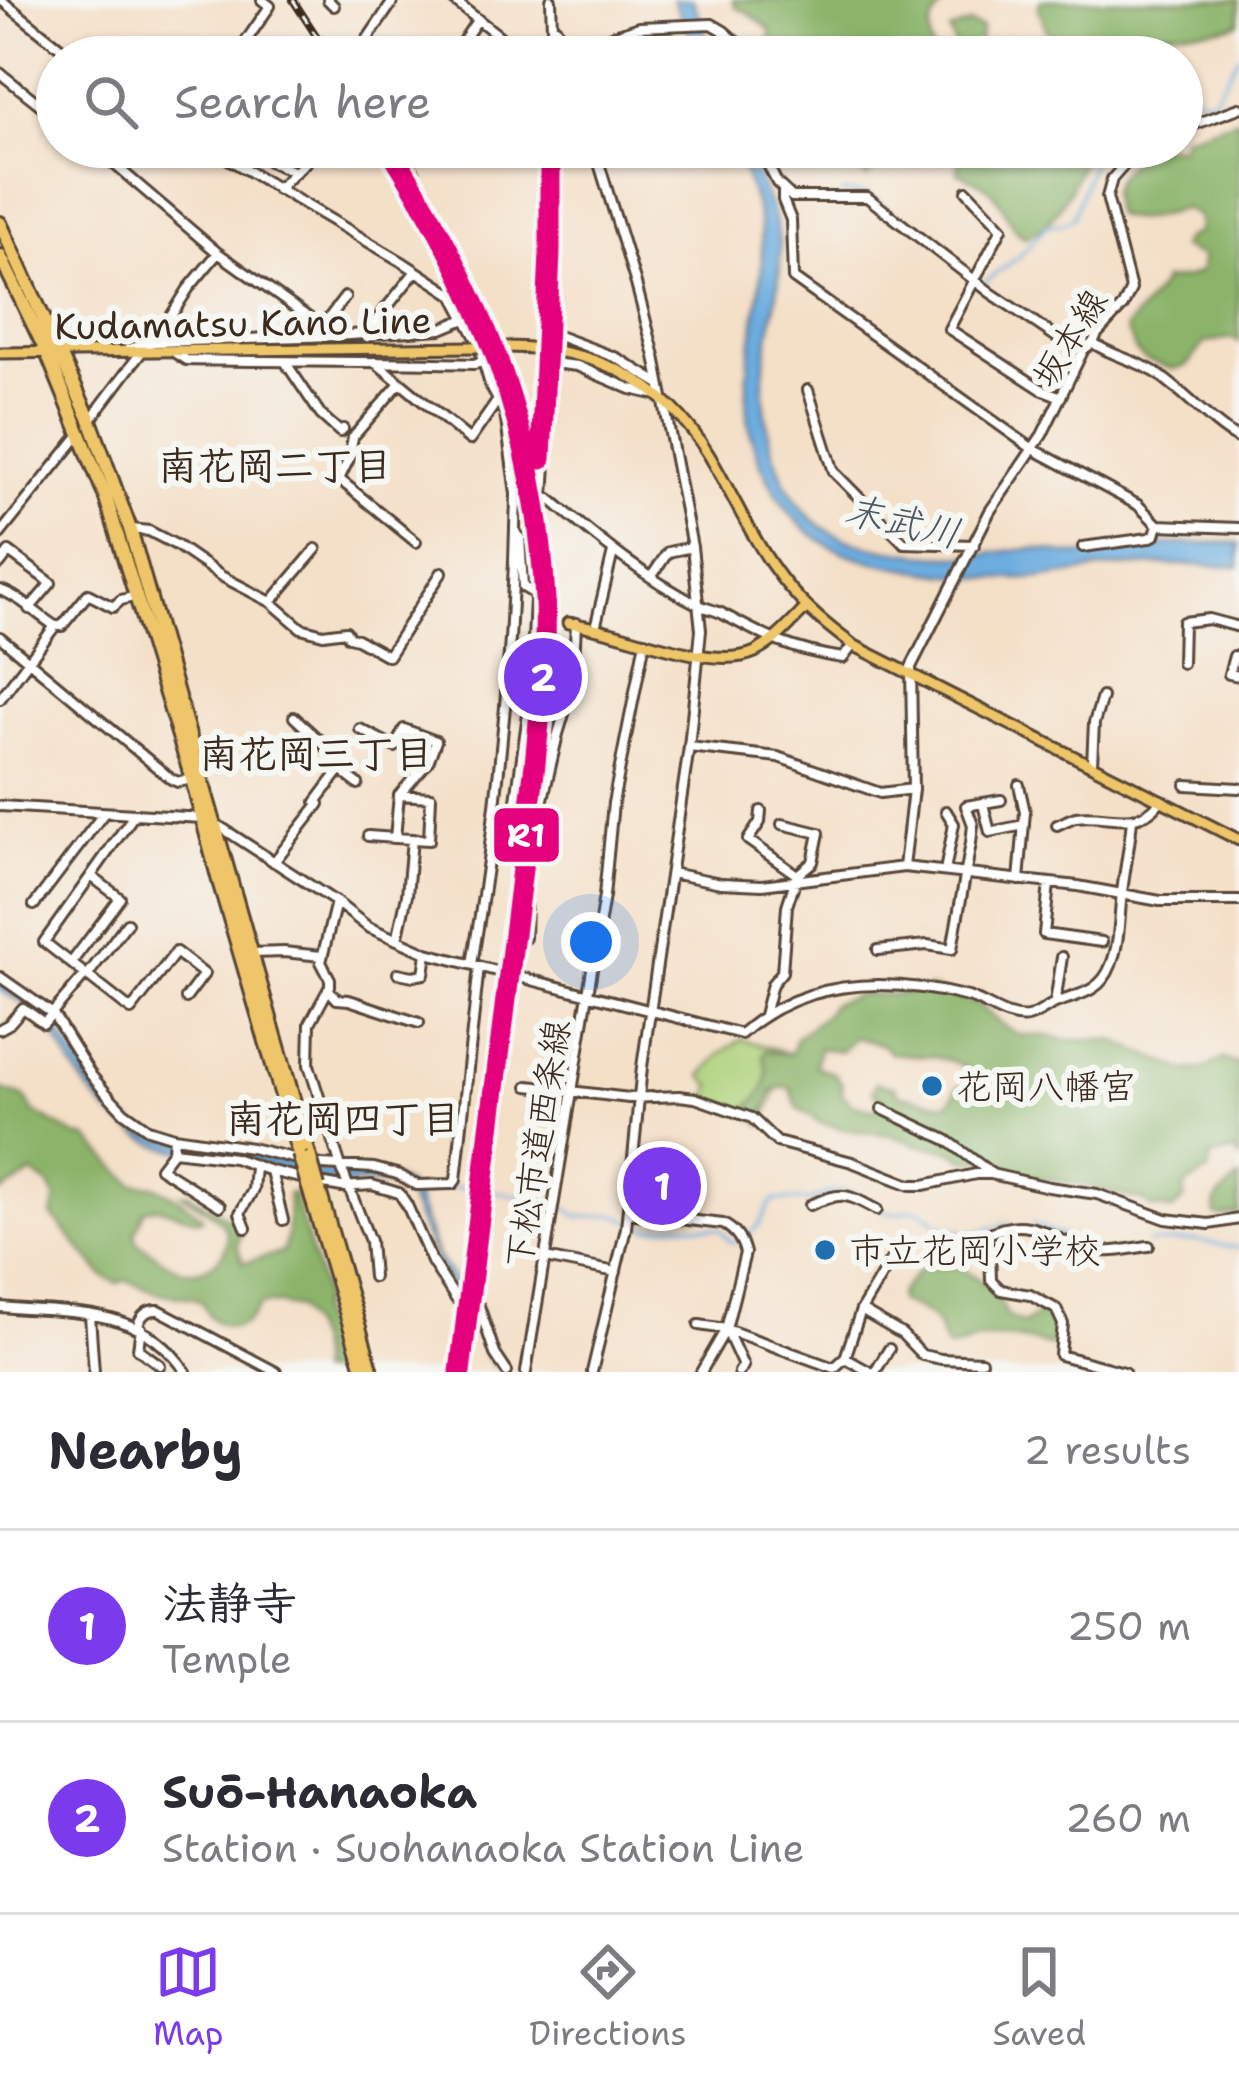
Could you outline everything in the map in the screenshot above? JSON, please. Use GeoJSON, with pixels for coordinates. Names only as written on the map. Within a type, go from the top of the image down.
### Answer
{"type":"FeatureCollection","features":[{"type":"Feature","properties":{"kind":"highway"},"geometry":{"type":"LineString","coordinates":[[0,223],[54,353],[138,596],[368,1372]]}},
{"type":"Feature","properties":{"kind":"highway"},"geometry":{"type":"LineString","coordinates":[[0,256],[90,420],[130,529],[252,953],[304,1156]]}},
{"type":"Feature","properties":{"kind":"main road","name":"Kudamatsu Kano Line"},"geometry":{"type":"LineString","coordinates":[[0,353],[473,346],[572,352],[660,393],[707,452],[775,571],[806,608],[853,645],[1239,840]]}},
{"type":"Feature","properties":{"kind":"main road"},"geometry":{"type":"LineString","coordinates":[[572,623],[699,655],[734,658],[760,650],[806,608]]}},
{"type":"Feature","properties":{"kind":"street"},"geometry":{"type":"LineString","coordinates":[[249,36],[270,6],[262,0]]}},
{"type":"Feature","properties":{"kind":"street"},"geometry":{"type":"LineString","coordinates":[[370,36],[394,0]]}},
{"type":"Feature","properties":{"kind":"street"},"geometry":{"type":"LineString","coordinates":[[453,0],[499,36]]}},
{"type":"Feature","properties":{"kind":"street"},"geometry":{"type":"LineString","coordinates":[[551,0],[552,36]]}},
{"type":"Feature","properties":{"kind":"street"},"geometry":{"type":"LineString","coordinates":[[3,2],[46,36]]}},
{"type":"Feature","properties":{"kind":"street"},"geometry":{"type":"LineString","coordinates":[[467,36],[478,20]]}},
{"type":"Feature","properties":{"kind":"street"},"geometry":{"type":"LineString","coordinates":[[552,22],[557,36]]}},
{"type":"Feature","properties":{"kind":"street"},"geometry":{"type":"LineString","coordinates":[[608,36],[639,27],[712,24],[730,36]]}},
{"type":"Feature","properties":{"kind":"street"},"geometry":{"type":"LineString","coordinates":[[724,31],[724,36]]}},
{"type":"Feature","properties":{"kind":"street"},"geometry":{"type":"LineString","coordinates":[[0,73],[36,101]]}},
{"type":"Feature","properties":{"kind":"street"},"geometry":{"type":"LineString","coordinates":[[1203,122],[1239,109]]}},
{"type":"Feature","properties":{"kind":"street"},"geometry":{"type":"LineString","coordinates":[[119,168],[218,253],[334,336]]}},
{"type":"Feature","properties":{"kind":"street"},"geometry":{"type":"LineString","coordinates":[[173,1144],[251,1148],[322,1165],[374,1168],[417,1185],[453,1184],[511,655],[516,494],[505,413],[490,385],[477,340],[453,295],[247,168]]}},
{"type":"Feature","properties":{"kind":"street"},"geometry":{"type":"LineString","coordinates":[[286,168],[292,171]]}},
{"type":"Feature","properties":{"kind":"street"},"geometry":{"type":"LineString","coordinates":[[278,190],[298,168]]}},
{"type":"Feature","properties":{"kind":"street"},"geometry":{"type":"LineString","coordinates":[[412,168],[415,172]]}},
{"type":"Feature","properties":{"kind":"street"},"geometry":{"type":"LineString","coordinates":[[555,168],[553,339],[617,358],[660,393]]}},
{"type":"Feature","properties":{"kind":"street"},"geometry":{"type":"LineString","coordinates":[[592,1372],[628,1213],[638,1097],[701,630],[692,548],[660,393],[636,284],[600,168]]}},
{"type":"Feature","properties":{"kind":"street"},"geometry":{"type":"LineString","coordinates":[[769,168],[791,220],[794,278],[1033,449],[1138,505],[1157,524],[1239,528]]}},
{"type":"Feature","properties":{"kind":"street","name":"坂本線"},"geometry":{"type":"LineString","coordinates":[[913,676],[911,668],[991,511],[1033,449],[1089,346],[1123,306],[1131,289],[1107,197],[1112,179],[1122,168]]}},
{"type":"Feature","properties":{"kind":"street"},"geometry":{"type":"LineString","coordinates":[[967,191],[1002,228],[949,329],[1061,397]]}},
{"type":"Feature","properties":{"kind":"street"},"geometry":{"type":"LineString","coordinates":[[783,195],[868,197],[1061,340],[1151,370],[1239,439]]}},
{"type":"Feature","properties":{"kind":"street"},"geometry":{"type":"LineString","coordinates":[[155,342],[188,289],[218,253]]}},
{"type":"Feature","properties":{"kind":"street"},"geometry":{"type":"LineString","coordinates":[[367,336],[416,271]]}},
{"type":"Feature","properties":{"kind":"street"},"geometry":{"type":"LineString","coordinates":[[322,327],[345,296]]}},
{"type":"Feature","properties":{"kind":"street"},"geometry":{"type":"LineString","coordinates":[[120,351],[155,342],[367,336],[441,329],[465,319]]}},
{"type":"Feature","properties":{"kind":"street"},"geometry":{"type":"LineString","coordinates":[[90,420],[143,350]]}},
{"type":"Feature","properties":{"kind":"street"},"geometry":{"type":"LineString","coordinates":[[170,350],[186,360],[483,362]]}},
{"type":"Feature","properties":{"kind":"street"},"geometry":{"type":"LineString","coordinates":[[369,358],[470,440],[498,400]]}},
{"type":"Feature","properties":{"kind":"street"},"geometry":{"type":"LineString","coordinates":[[544,496],[553,359],[595,371],[631,389],[660,393]]}},
{"type":"Feature","properties":{"kind":"street"},"geometry":{"type":"LineString","coordinates":[[286,362],[321,416],[340,432],[344,429]]}},
{"type":"Feature","properties":{"kind":"street"},"geometry":{"type":"LineString","coordinates":[[399,384],[353,436],[339,479],[416,542]]}},
{"type":"Feature","properties":{"kind":"street"},"geometry":{"type":"LineString","coordinates":[[808,390],[834,472],[904,543],[972,547]]}},
{"type":"Feature","properties":{"kind":"street"},"geometry":{"type":"LineString","coordinates":[[0,534],[81,433]]}},
{"type":"Feature","properties":{"kind":"street"},"geometry":{"type":"LineString","coordinates":[[516,494],[544,496],[613,552],[700,606],[772,641],[844,658],[853,645]]}},
{"type":"Feature","properties":{"kind":"street"},"geometry":{"type":"LineString","coordinates":[[1083,547],[1149,538],[1155,535],[1157,524]]}},
{"type":"Feature","properties":{"kind":"street"},"geometry":{"type":"LineString","coordinates":[[130,529],[148,531],[176,545],[271,602],[302,628],[323,634],[346,631],[349,637],[388,656],[442,572]]}},
{"type":"Feature","properties":{"kind":"street"},"geometry":{"type":"LineString","coordinates":[[512,829],[530,699],[535,599],[523,587],[520,538],[515,532]]}},
{"type":"Feature","properties":{"kind":"street"},"geometry":{"type":"LineString","coordinates":[[652,576],[668,552],[692,548]]}},
{"type":"Feature","properties":{"kind":"street"},"geometry":{"type":"LineString","coordinates":[[271,602],[316,549]]}},
{"type":"Feature","properties":{"kind":"street"},"geometry":{"type":"LineString","coordinates":[[0,564],[9,552],[51,583],[29,609]]}},
{"type":"Feature","properties":{"kind":"street"},"geometry":{"type":"LineString","coordinates":[[595,628],[613,552]]}},
{"type":"Feature","properties":{"kind":"street"},"geometry":{"type":"LineString","coordinates":[[0,590],[14,594],[55,626],[62,626],[88,594],[113,607],[138,596]]}},
{"type":"Feature","properties":{"kind":"street"},"geometry":{"type":"LineString","coordinates":[[1182,663],[1183,622],[1209,619],[1239,627]]}},
{"type":"Feature","properties":{"kind":"street"},"geometry":{"type":"LineString","coordinates":[[512,975],[516,945],[525,938],[527,868],[573,684],[572,623]]}},
{"type":"Feature","properties":{"kind":"street"},"geometry":{"type":"LineString","coordinates":[[0,699],[55,626]]}},
{"type":"Feature","properties":{"kind":"street"},"geometry":{"type":"LineString","coordinates":[[0,637],[170,779],[192,779]]}},
{"type":"Feature","properties":{"kind":"street","name":"下松市道西条線"},"geometry":{"type":"LineString","coordinates":[[526,1372],[589,995],[613,803],[645,640]]}},
{"type":"Feature","properties":{"kind":"street"},"geometry":{"type":"LineString","coordinates":[[1234,656],[1229,674],[1239,676]]}},
{"type":"Feature","properties":{"kind":"street"},"geometry":{"type":"LineString","coordinates":[[904,867],[913,789],[913,676]]}},
{"type":"Feature","properties":{"kind":"street"},"geometry":{"type":"LineString","coordinates":[[1092,764],[1094,723],[1102,697]]}},
{"type":"Feature","properties":{"kind":"street"},"geometry":{"type":"LineString","coordinates":[[274,862],[345,764],[294,717]]}},
{"type":"Feature","properties":{"kind":"street"},"geometry":{"type":"LineString","coordinates":[[360,729],[395,747],[404,729],[436,741],[428,762],[399,795],[395,838]]}},
{"type":"Feature","properties":{"kind":"street"},"geometry":{"type":"LineString","coordinates":[[688,747],[778,757],[880,793],[913,789]]}},
{"type":"Feature","properties":{"kind":"street"},"geometry":{"type":"LineString","coordinates":[[340,770],[358,784]]}},
{"type":"Feature","properties":{"kind":"street"},"geometry":{"type":"LineString","coordinates":[[1019,785],[1025,812],[1019,880]]}},
{"type":"Feature","properties":{"kind":"street"},"geometry":{"type":"LineString","coordinates":[[1186,785],[1239,788]]}},
{"type":"Feature","properties":{"kind":"street"},"geometry":{"type":"LineString","coordinates":[[368,836],[429,840],[431,797],[399,795]]}},
{"type":"Feature","properties":{"kind":"street"},"geometry":{"type":"LineString","coordinates":[[1057,825],[1075,817],[1132,819],[1149,814],[1161,799]]}},
{"type":"Feature","properties":{"kind":"street"},"geometry":{"type":"LineString","coordinates":[[878,950],[927,945],[952,949],[973,825],[967,806],[1001,800]]}},
{"type":"Feature","properties":{"kind":"street"},"geometry":{"type":"LineString","coordinates":[[983,804],[990,832],[1024,824]]}},
{"type":"Feature","properties":{"kind":"street"},"geometry":{"type":"LineString","coordinates":[[0,806],[202,818],[368,927],[427,953],[741,1034],[764,1015],[818,992],[866,983],[964,996],[1025,1017],[1083,996],[1110,969],[1132,819]]}},
{"type":"Feature","properties":{"kind":"street"},"geometry":{"type":"LineString","coordinates":[[761,811],[748,840],[797,877]]}},
{"type":"Feature","properties":{"kind":"street"},"geometry":{"type":"LineString","coordinates":[[945,871],[954,824],[946,811]]}},
{"type":"Feature","properties":{"kind":"street"},"geometry":{"type":"LineString","coordinates":[[34,905],[104,813]]}},
{"type":"Feature","properties":{"kind":"street"},"geometry":{"type":"LineString","coordinates":[[135,814],[44,942],[131,1010],[176,952],[204,974],[186,998]]}},
{"type":"Feature","properties":{"kind":"street"},"geometry":{"type":"LineString","coordinates":[[764,1015],[772,985],[782,972],[787,906],[797,877],[813,862],[819,833],[782,824]]}},
{"type":"Feature","properties":{"kind":"street"},"geometry":{"type":"LineString","coordinates":[[397,940],[412,839]]}},
{"type":"Feature","properties":{"kind":"street"},"geometry":{"type":"LineString","coordinates":[[671,873],[762,885],[904,867],[1173,902],[1239,901]]}},
{"type":"Feature","properties":{"kind":"street"},"geometry":{"type":"LineString","coordinates":[[70,963],[120,898],[91,875]]}},
{"type":"Feature","properties":{"kind":"street"},"geometry":{"type":"LineString","coordinates":[[1049,883],[1044,934],[1102,942]]}},
{"type":"Feature","properties":{"kind":"street"},"geometry":{"type":"LineString","coordinates":[[336,902],[322,956],[329,990],[313,1014],[308,1058],[347,1186],[370,1241],[374,1277]]}},
{"type":"Feature","properties":{"kind":"street"},"geometry":{"type":"LineString","coordinates":[[49,1018],[127,923]]}},
{"type":"Feature","properties":{"kind":"street"},"geometry":{"type":"LineString","coordinates":[[252,953],[322,956]]}},
{"type":"Feature","properties":{"kind":"street"},"geometry":{"type":"LineString","coordinates":[[398,973],[424,974],[427,953]]}},
{"type":"Feature","properties":{"kind":"street"},"geometry":{"type":"LineString","coordinates":[[1054,1004],[1062,957]]}},
{"type":"Feature","properties":{"kind":"street"},"geometry":{"type":"LineString","coordinates":[[0,977],[30,995],[124,1112],[173,1144],[325,1186],[382,1186],[404,1199],[432,1262],[456,1299]]}},
{"type":"Feature","properties":{"kind":"street"},"geometry":{"type":"LineString","coordinates":[[329,990],[337,999],[419,1023]]}},
{"type":"Feature","properties":{"kind":"street"},"geometry":{"type":"LineString","coordinates":[[0,1029],[23,1008],[49,1018]]}},
{"type":"Feature","properties":{"kind":"street"},"geometry":{"type":"LineString","coordinates":[[528,1086],[638,1097],[684,1096],[752,1118],[777,1142],[852,1162],[910,1185],[991,1174],[1097,1194],[1166,1219],[1209,1224],[1239,1219]]}},
{"type":"Feature","properties":{"kind":"street"},"geometry":{"type":"LineString","coordinates":[[882,1109],[947,1140],[991,1174]]}},
{"type":"Feature","properties":{"kind":"street"},"geometry":{"type":"LineString","coordinates":[[173,1144],[160,1168],[220,1206]]}},
{"type":"Feature","properties":{"kind":"street"},"geometry":{"type":"LineString","coordinates":[[246,1228],[240,1213],[253,1190],[255,1167]]}},
{"type":"Feature","properties":{"kind":"street"},"geometry":{"type":"LineString","coordinates":[[272,1171],[284,1220]]}},
{"type":"Feature","properties":{"kind":"street"},"geometry":{"type":"LineString","coordinates":[[809,1205],[841,1194],[877,1210]]}},
{"type":"Feature","properties":{"kind":"street"},"geometry":{"type":"LineString","coordinates":[[628,1213],[723,1223],[741,1242],[745,1253],[726,1329],[701,1372]]}},
{"type":"Feature","properties":{"kind":"street"},"geometry":{"type":"LineString","coordinates":[[1124,1372],[1060,1355],[1062,1317],[1040,1299],[1006,1293],[991,1280],[990,1248],[984,1236],[999,1228],[1023,1226],[1037,1227],[1095,1251],[1149,1246]]}},
{"type":"Feature","properties":{"kind":"street"},"geometry":{"type":"LineString","coordinates":[[545,1258],[616,1272]]}},
{"type":"Feature","properties":{"kind":"street"},"geometry":{"type":"LineString","coordinates":[[699,1325],[726,1329],[834,1367],[845,1358],[861,1310],[892,1258]]}},
{"type":"Feature","properties":{"kind":"street"},"geometry":{"type":"LineString","coordinates":[[479,1306],[495,1354],[507,1372]]}},
{"type":"Feature","properties":{"kind":"street"},"geometry":{"type":"LineString","coordinates":[[0,1307],[119,1320],[139,1327],[173,1353],[185,1372]]}},
{"type":"Feature","properties":{"kind":"street"},"geometry":{"type":"LineString","coordinates":[[160,1365],[138,1349],[139,1327],[151,1310],[160,1310],[276,1372]]}},
{"type":"Feature","properties":{"kind":"street"},"geometry":{"type":"LineString","coordinates":[[861,1310],[902,1334],[922,1355],[981,1360]]}},
{"type":"Feature","properties":{"kind":"street"},"geometry":{"type":"LineString","coordinates":[[90,1316],[94,1372]]}},
{"type":"Feature","properties":{"kind":"street"},"geometry":{"type":"LineString","coordinates":[[726,1329],[743,1366],[739,1372]]}},
{"type":"Feature","properties":{"kind":"street"},"geometry":{"type":"LineString","coordinates":[[845,1358],[872,1372],[890,1348]]}},
{"type":"Feature","properties":{"kind":"green space"},"geometry":{"type":"Polygon","coordinates":[[[733,0],[948,0],[937,13],[930,36],[770,36],[771,31],[736,8],[733,0]]]}},
{"type":"Feature","properties":{"kind":"green space"},"geometry":{"type":"Polygon","coordinates":[[[1041,0],[1239,0],[1239,23],[1148,36],[1053,36],[1038,7],[1041,0]]]}},
{"type":"Feature","properties":{"kind":"green space"},"geometry":{"type":"Polygon","coordinates":[[[970,24],[982,28],[980,36],[952,36],[950,31],[970,24]]]}},
{"type":"Feature","properties":{"kind":"green space"},"geometry":{"type":"Polygon","coordinates":[[[1239,119],[1239,342],[1230,338],[1204,343],[1188,365],[1173,369],[1146,360],[1126,329],[1163,281],[1201,271],[1202,257],[1181,247],[1199,231],[1198,217],[1184,208],[1141,219],[1115,215],[1112,187],[1125,168],[1203,168],[1203,130],[1239,119]]]}},
{"type":"Feature","properties":{"kind":"green space"},"geometry":{"type":"Polygon","coordinates":[[[854,168],[875,168],[867,178],[854,168]]]}},
{"type":"Feature","properties":{"kind":"green space"},"geometry":{"type":"Polygon","coordinates":[[[958,168],[1079,168],[1056,212],[1024,237],[990,190],[958,168]]]}},
{"type":"Feature","properties":{"kind":"green space"},"geometry":{"type":"Polygon","coordinates":[[[930,988],[979,1005],[1020,1035],[1112,1040],[1185,1071],[1204,1069],[1223,1059],[1239,1062],[1239,1158],[1234,1151],[1210,1157],[1209,1171],[1185,1186],[1184,1200],[1172,1210],[1083,1185],[1024,1176],[992,1161],[965,1160],[952,1150],[821,1123],[797,1107],[791,1089],[783,1087],[771,1091],[763,1114],[749,1105],[765,1084],[765,1051],[791,1054],[796,1038],[832,1004],[856,995],[930,988]],[[854,1037],[842,1051],[819,1048],[815,1066],[835,1074],[842,1094],[853,1105],[876,1110],[881,1099],[873,1092],[876,1083],[896,1087],[898,1094],[942,1104],[950,1102],[958,1087],[972,1082],[976,1075],[957,1063],[890,1053],[883,1045],[854,1037]]]}},
{"type":"Feature","properties":{"kind":"green space"},"geometry":{"type":"Polygon","coordinates":[[[742,1039],[795,1055],[786,1085],[777,1089],[762,1125],[742,1112],[706,1100],[712,1086],[702,1076],[721,1053],[742,1039]]]}},
{"type":"Feature","properties":{"kind":"green space"},"geometry":{"type":"Polygon","coordinates":[[[2,1090],[24,1097],[34,1112],[87,1138],[133,1184],[154,1186],[203,1218],[157,1207],[144,1210],[135,1233],[137,1242],[180,1269],[210,1266],[222,1254],[227,1238],[219,1220],[182,1194],[235,1222],[241,1231],[237,1246],[243,1263],[281,1253],[287,1233],[288,1194],[293,1193],[321,1284],[321,1324],[330,1336],[340,1372],[317,1372],[314,1338],[298,1308],[261,1304],[239,1325],[220,1324],[194,1298],[103,1276],[52,1215],[56,1199],[47,1183],[32,1174],[0,1193],[2,1090]]]}},
{"type":"Feature","properties":{"kind":"green space"},"geometry":{"type":"Polygon","coordinates":[[[1239,1178],[1239,1213],[1215,1215],[1216,1200],[1239,1178]]]}},
{"type":"Feature","properties":{"kind":"green space"},"geometry":{"type":"Polygon","coordinates":[[[957,1267],[987,1286],[1007,1316],[1023,1324],[1045,1310],[1053,1320],[1055,1340],[1050,1346],[986,1339],[947,1348],[934,1321],[899,1301],[899,1294],[920,1269],[957,1267]]]}},
{"type":"Feature","properties":{"kind":"water"},"geometry":{"type":"Polygon","coordinates":[[[673,0],[693,0],[707,36],[690,36],[673,0]]]}},
{"type":"Feature","properties":{"kind":"water"},"geometry":{"type":"Polygon","coordinates":[[[742,168],[753,168],[771,210],[780,250],[764,378],[769,432],[787,485],[822,527],[871,546],[949,556],[1029,549],[1082,555],[1163,545],[1239,543],[1239,567],[1150,565],[1033,579],[983,578],[874,562],[816,537],[784,506],[758,456],[749,426],[747,385],[762,255],[754,201],[742,168]]]}},
{"type":"Feature","properties":{"kind":"water"},"geometry":{"type":"Polygon","coordinates":[[[0,982],[53,1021],[113,1108],[148,1135],[229,1147],[334,1174],[387,1176],[406,1184],[436,1253],[459,1288],[476,1302],[497,1368],[488,1359],[469,1308],[441,1272],[409,1199],[401,1191],[383,1184],[321,1181],[244,1158],[175,1149],[140,1137],[105,1109],[43,1020],[0,990],[0,982]]]}},
{"type":"Feature","properties":{"kind":"waterway"},"geometry":{"type":"LineString","coordinates":[[1203,98],[1215,96],[1239,56]]}},
{"type":"Feature","properties":{"kind":"waterway"},"geometry":{"type":"LineString","coordinates":[[984,283],[1020,256],[1046,226],[1073,218],[1090,168]]}},
{"type":"Feature","properties":{"kind":"waterway"},"geometry":{"type":"LineString","coordinates":[[841,193],[867,194]]}},
{"type":"Feature","properties":{"kind":"waterway"},"geometry":{"type":"LineString","coordinates":[[875,199],[901,219]]}},
{"type":"Feature","properties":{"kind":"waterway"},"geometry":{"type":"LineString","coordinates":[[413,1194],[463,1188],[547,1201]]}},
{"type":"Feature","properties":{"kind":"waterway"},"geometry":{"type":"LineString","coordinates":[[744,1239],[776,1200],[808,1201],[843,1191],[855,1195]]}},
{"type":"Feature","properties":{"kind":"waterway"},"geometry":{"type":"LineString","coordinates":[[560,1204],[579,1217],[617,1215],[648,1229],[679,1224],[720,1229],[736,1243]]}},
{"type":"Feature","properties":{"kind":"waterway"},"geometry":{"type":"LineString","coordinates":[[880,1208],[899,1213],[922,1211],[939,1225],[972,1233],[1010,1223]]}},
{"type":"Feature","properties":{"kind":"waterway"},"geometry":{"type":"LineString","coordinates":[[1032,1224],[1084,1245]]}},
{"type":"Feature","properties":{"kind":"waterway"},"geometry":{"type":"LineString","coordinates":[[1147,1243],[1196,1241],[1239,1248]]}},
{"type":"Feature","properties":{"kind":"railway"},"geometry":{"type":"LineString","coordinates":[[293,0],[316,36]]}},
{"type":"Feature","properties":{"kind":"railway"},"geometry":{"type":"LineString","coordinates":[[402,168],[451,255],[498,363],[530,476],[545,600],[535,764],[460,1372]]}},
{"type":"Feature","properties":{"kind":"transit line","name":"R1"},"geometry":{"type":"LineString","coordinates":[[402,168],[451,255],[498,363],[530,476],[545,600],[535,764],[460,1372]]}},
{"type":"Feature","properties":{"kind":"transit line","name":"R1"},"geometry":{"type":"LineString","coordinates":[[541,459],[550,168]]}},
{"type":"Feature","properties":{"kind":"place","name":"Suō-Hanaoka"},"geometry":{"type":"Point","coordinates":[543,677]}},
{"type":"Feature","properties":{"kind":"place","name":"花岡八幡宮"},"geometry":{"type":"Point","coordinates":[932,1086]}},
{"type":"Feature","properties":{"kind":"place","name":"法静寺"},"geometry":{"type":"Point","coordinates":[662,1186]}},
{"type":"Feature","properties":{"kind":"place","name":"市立花岡小学校"},"geometry":{"type":"Point","coordinates":[825,1250]}},
{"type":"Feature","properties":{"kind":"district","name":"南花岡二丁目"},"geometry":{"type":"Point","coordinates":[275,465]}},
{"type":"Feature","properties":{"kind":"district","name":"南花岡三丁目"},"geometry":{"type":"Point","coordinates":[316,753]}},
{"type":"Feature","properties":{"kind":"district","name":"南花岡四丁目"},"geometry":{"type":"Point","coordinates":[343,1118]}},
{"type":"Feature","properties":{"kind":"water label","name":"末武川"},"geometry":{"type":"Point","coordinates":[903,521]}}]}
